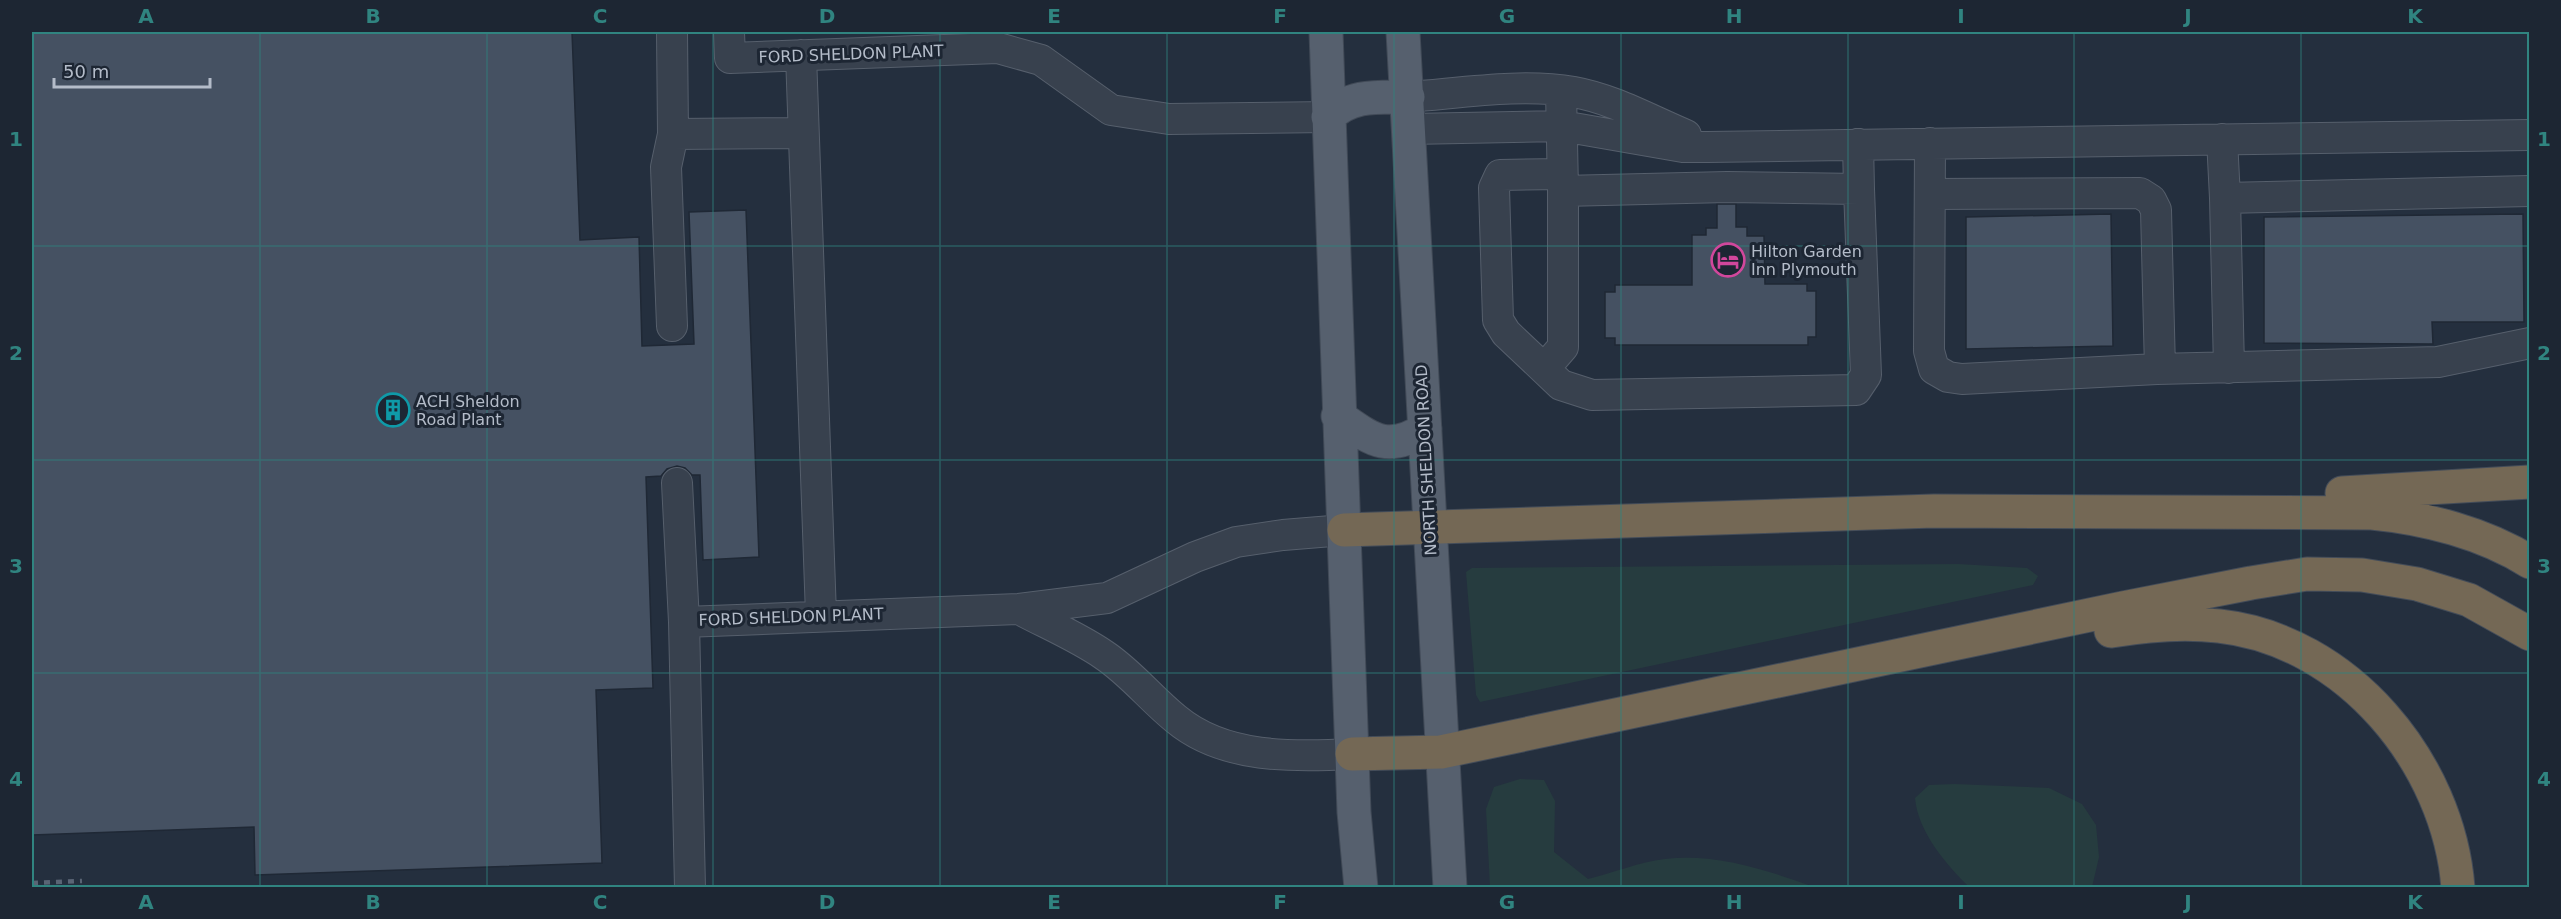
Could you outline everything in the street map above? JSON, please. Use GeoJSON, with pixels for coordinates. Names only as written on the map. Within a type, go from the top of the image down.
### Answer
{"type":"FeatureCollection","features":[{"type":"Feature","properties":{"kind":"highway"},"geometry":{"type":"LineString","coordinates":[[2089,510],[2258,497],[2495,486],[2529,482]]}},
{"type":"Feature","properties":{"kind":"highway"},"geometry":{"type":"LineString","coordinates":[[1344,530],[1934,511],[2348,512],[2399,515],[2479,538],[2529,562]]}},
{"type":"Feature","properties":{"kind":"highway"},"geometry":{"type":"LineString","coordinates":[[1352,754],[1441,752],[1759,683],[1915,653],[2123,608],[2251,582],[2316,574],[2362,574],[2416,584],[2469,600],[2529,634]]}},
{"type":"Feature","properties":{"kind":"highway"},"geometry":{"type":"LineString","coordinates":[[1915,653],[2030,644],[2144,626],[2186,625],[2220,626],[2297,649],[2322,663],[2375,707],[2412,752],[2429,782],[2450,836],[2458,888]]}},
{"type":"Feature","properties":{"kind":"main road"},"geometry":{"type":"LineString","coordinates":[[1326,32],[1354,812],[1361,888]]}},
{"type":"Feature","properties":{"kind":"main road","name":"NORTH SHELDON ROAD"},"geometry":{"type":"LineString","coordinates":[[1403,32],[1450,888]]}},
{"type":"Feature","properties":{"kind":"main road"},"geometry":{"type":"LineString","coordinates":[[1328,117],[1338,107],[1359,99],[1408,96]]}},
{"type":"Feature","properties":{"kind":"main road"},"geometry":{"type":"LineString","coordinates":[[1338,416],[1384,443],[1401,442],[1425,429]]}},
{"type":"Feature","properties":{"kind":"lane"},"geometry":{"type":"LineString","coordinates":[[672,32],[674,134],[666,168],[672,326]]}},
{"type":"Feature","properties":{"kind":"lane","name":"FORD SHELDON PLANT"},"geometry":{"type":"LineString","coordinates":[[729,32],[730,58],[801,56],[998,40],[1041,60],[1111,110],[1169,119],[1328,117]]}},
{"type":"Feature","properties":{"kind":"lane"},"geometry":{"type":"LineString","coordinates":[[801,56],[821,615]]}},
{"type":"Feature","properties":{"kind":"lane"},"geometry":{"type":"LineString","coordinates":[[1408,96],[1509,90],[1561,91],[1605,100],[1628,124],[1683,147],[2529,135]]}},
{"type":"Feature","properties":{"kind":"lane"},"geometry":{"type":"LineString","coordinates":[[1544,369],[1563,347],[1561,91]]}},
{"type":"Feature","properties":{"kind":"lane"},"geometry":{"type":"LineString","coordinates":[[1410,129],[1628,124]]}},
{"type":"Feature","properties":{"kind":"lane"},"geometry":{"type":"LineString","coordinates":[[674,134],[803,133]]}},
{"type":"Feature","properties":{"kind":"lane"},"geometry":{"type":"LineString","coordinates":[[2222,139],[2229,368]]}},
{"type":"Feature","properties":{"kind":"lane"},"geometry":{"type":"LineString","coordinates":[[1930,143],[1929,351],[1934,369],[1948,377],[1962,379],[2160,369],[2438,362],[2529,344]]}},
{"type":"Feature","properties":{"kind":"lane"},"geometry":{"type":"LineString","coordinates":[[1858,144],[1866,375],[1856,390],[1592,395],[1561,385],[1506,333],[1498,320],[1494,188],[1500,176],[1563,182],[1859,189]]}},
{"type":"Feature","properties":{"kind":"lane"},"geometry":{"type":"LineString","coordinates":[[2225,198],[2529,191]]}},
{"type":"Feature","properties":{"kind":"lane"},"geometry":{"type":"LineString","coordinates":[[1930,194],[2140,193],[2151,200],[2156,210],[2160,369]]}},
{"type":"Feature","properties":{"kind":"lane"},"geometry":{"type":"LineString","coordinates":[[677,483],[684,622]]}},
{"type":"Feature","properties":{"kind":"lane","name":"FORD SHELDON PLANT"},"geometry":{"type":"LineString","coordinates":[[690,888],[684,622],[1019,609],[1107,598],[1195,557],[1236,542],[1344,530]]}},
{"type":"Feature","properties":{"kind":"lane"},"geometry":{"type":"LineString","coordinates":[[1019,609],[1104,655],[1177,720],[1207,739],[1243,751],[1309,756],[1352,754]]}},
{"type":"Feature","properties":{"kind":"green space"},"geometry":{"type":"Polygon","coordinates":[[[1958,564],[2027,568],[2038,576],[2033,585],[1480,702],[1476,695],[1466,572],[1472,568],[1958,564]]]}},
{"type":"Feature","properties":{"kind":"green space"},"geometry":{"type":"Polygon","coordinates":[[[1520,779],[1544,780],[1555,801],[1554,852],[1588,879],[1655,860],[1703,858],[1741,864],[1814,887],[1490,887],[1486,809],[1494,787],[1520,779]]]}},
{"type":"Feature","properties":{"kind":"green space"},"geometry":{"type":"Polygon","coordinates":[[[1929,785],[2049,788],[2082,804],[2096,825],[2099,857],[2092,887],[1969,887],[1934,847],[1921,823],[1915,798],[1929,785]]]}},
{"type":"Feature","properties":{"kind":"building","name":"ACH Sheldon Road Plant"},"geometry":{"type":"Polygon","coordinates":[[[32,32],[572,32],[580,240],[639,237],[642,346],[694,344],[689,212],[746,210],[759,557],[703,560],[700,475],[692,475],[685,468],[677,466],[667,469],[661,476],[646,477],[653,688],[596,690],[602,863],[255,875],[254,827],[32,835],[32,32]]]}},
{"type":"Feature","properties":{"kind":"building","name":"Hilton Garden Inn Plymouth"},"geometry":{"type":"Polygon","coordinates":[[[1717,204],[1736,204],[1736,227],[1747,227],[1747,236],[1764,236],[1765,284],[1807,284],[1807,291],[1816,291],[1816,337],[1808,337],[1808,345],[1615,345],[1615,338],[1605,338],[1605,292],[1615,292],[1615,285],[1692,285],[1692,235],[1706,235],[1706,228],[1717,228],[1717,204]]]}},
{"type":"Feature","properties":{"kind":"building"},"geometry":{"type":"Polygon","coordinates":[[[2111,214],[2113,346],[1966,349],[1966,217],[2111,214]]]}},
{"type":"Feature","properties":{"kind":"building"},"geometry":{"type":"Polygon","coordinates":[[[2523,214],[2524,322],[2432,322],[2433,344],[2264,343],[2264,217],[2523,214]]]}},
{"type":"Feature","properties":{"kind":"railway"},"geometry":{"type":"LineString","coordinates":[[32,883],[82,881]]}},
{"type":"Feature","properties":{"kind":"place","name":"Hilton Garden Inn Plymouth"},"geometry":{"type":"Point","coordinates":[1728,260]}},
{"type":"Feature","properties":{"kind":"place","name":"ACH Sheldon Road Plant"},"geometry":{"type":"Point","coordinates":[393,410]}}]}
